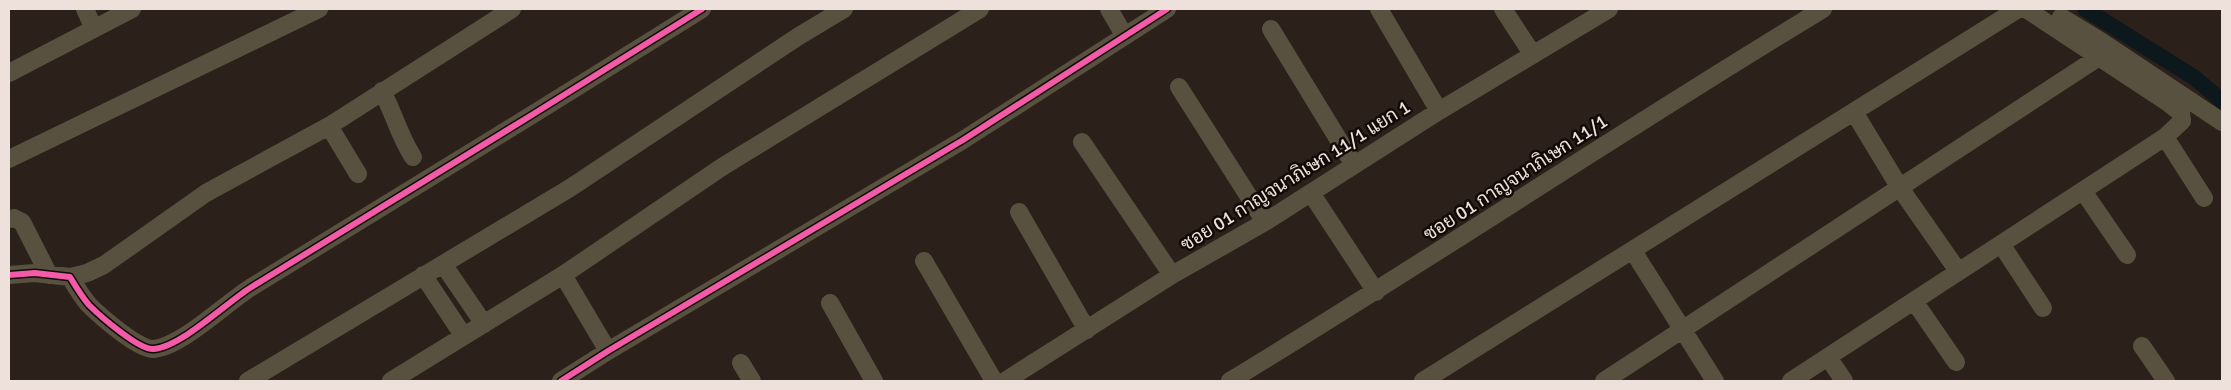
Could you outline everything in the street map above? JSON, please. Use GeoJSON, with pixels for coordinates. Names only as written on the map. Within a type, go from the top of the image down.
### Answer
{"type":"FeatureCollection","features":[{"type":"Feature","properties":{"kind":"street"},"geometry":{"type":"LineString","coordinates":[[86,9],[94,28]]}},
{"type":"Feature","properties":{"kind":"street"},"geometry":{"type":"LineString","coordinates":[[9,73],[132,9]]}},
{"type":"Feature","properties":{"kind":"street"},"geometry":{"type":"LineString","coordinates":[[9,159],[319,9]]}},
{"type":"Feature","properties":{"kind":"street"},"geometry":{"type":"LineString","coordinates":[[9,275],[35,273],[70,277],[104,265],[206,193],[328,126],[512,9]]}},
{"type":"Feature","properties":{"kind":"street"},"geometry":{"type":"LineString","coordinates":[[70,277],[89,304],[112,325],[142,347],[152,350],[164,347],[187,334],[246,291],[702,9]]}},
{"type":"Feature","properties":{"kind":"street"},"geometry":{"type":"LineString","coordinates":[[248,381],[570,188],[799,36],[844,9]]}},
{"type":"Feature","properties":{"kind":"street"},"geometry":{"type":"LineString","coordinates":[[400,379],[463,335],[563,275],[722,167],[980,9]]}},
{"type":"Feature","properties":{"kind":"street"},"geometry":{"type":"LineString","coordinates":[[1109,9],[1124,35]]}},
{"type":"Feature","properties":{"kind":"street"},"geometry":{"type":"LineString","coordinates":[[562,381],[608,351],[963,140],[1167,9]]}},
{"type":"Feature","properties":{"kind":"street"},"geometry":{"type":"LineString","coordinates":[[1379,9],[1439,111]]}},
{"type":"Feature","properties":{"kind":"street"},"geometry":{"type":"LineString","coordinates":[[1504,9],[1533,54]]}},
{"type":"Feature","properties":{"kind":"street","name":"ซอย 01 กาญจนาภิเษก 11/1 แยก 1"},"geometry":{"type":"LineString","coordinates":[[1005,381],[1172,275],[1265,222],[1439,111],[1609,9]]}},
{"type":"Feature","properties":{"kind":"street","name":"ซอย 01 กาญจนาภิเษก 11/1"},"geometry":{"type":"LineString","coordinates":[[1230,381],[1376,292],[1721,70],[1822,9]]}},
{"type":"Feature","properties":{"kind":"street"},"geometry":{"type":"LineString","coordinates":[[1423,381],[2018,9]]}},
{"type":"Feature","properties":{"kind":"street"},"geometry":{"type":"LineString","coordinates":[[1791,381],[2165,137],[2182,120],[2181,113],[2099,58],[2073,38],[2026,9]]}},
{"type":"Feature","properties":{"kind":"street"},"geometry":{"type":"LineString","coordinates":[[2047,9],[2102,42],[2222,122]]}},
{"type":"Feature","properties":{"kind":"street"},"geometry":{"type":"LineString","coordinates":[[1272,29],[1354,165]]}},
{"type":"Feature","properties":{"kind":"street"},"geometry":{"type":"LineString","coordinates":[[1604,381],[2099,58]]}},
{"type":"Feature","properties":{"kind":"street"},"geometry":{"type":"LineString","coordinates":[[1179,87],[1265,222]]}},
{"type":"Feature","properties":{"kind":"street"},"geometry":{"type":"LineString","coordinates":[[382,91],[394,112],[396,125],[413,157]]}},
{"type":"Feature","properties":{"kind":"street"},"geometry":{"type":"LineString","coordinates":[[1854,112],[1900,188],[1958,271]]}},
{"type":"Feature","properties":{"kind":"street"},"geometry":{"type":"LineString","coordinates":[[328,126],[358,174]]}},
{"type":"Feature","properties":{"kind":"street"},"geometry":{"type":"LineString","coordinates":[[2165,137],[2204,198]]}},
{"type":"Feature","properties":{"kind":"street"},"geometry":{"type":"LineString","coordinates":[[1082,142],[1172,275]]}},
{"type":"Feature","properties":{"kind":"street"},"geometry":{"type":"LineString","coordinates":[[2083,191],[2126,256]]}},
{"type":"Feature","properties":{"kind":"street"},"geometry":{"type":"LineString","coordinates":[[1310,193],[1376,292]]}},
{"type":"Feature","properties":{"kind":"street"},"geometry":{"type":"LineString","coordinates":[[1019,212],[1088,330]]}},
{"type":"Feature","properties":{"kind":"street"},"geometry":{"type":"LineString","coordinates":[[9,219],[14,218],[22,222],[49,275]]}},
{"type":"Feature","properties":{"kind":"street"},"geometry":{"type":"LineString","coordinates":[[2001,244],[2043,308]]}},
{"type":"Feature","properties":{"kind":"street"},"geometry":{"type":"LineString","coordinates":[[1633,251],[1715,381]]}},
{"type":"Feature","properties":{"kind":"street"},"geometry":{"type":"LineString","coordinates":[[924,261],[994,381]]}},
{"type":"Feature","properties":{"kind":"street"},"geometry":{"type":"LineString","coordinates":[[443,264],[484,324]]}},
{"type":"Feature","properties":{"kind":"street"},"geometry":{"type":"LineString","coordinates":[[423,275],[463,335]]}},
{"type":"Feature","properties":{"kind":"street"},"geometry":{"type":"LineString","coordinates":[[563,275],[608,351]]}},
{"type":"Feature","properties":{"kind":"street"},"geometry":{"type":"LineString","coordinates":[[1914,301],[1956,362]]}},
{"type":"Feature","properties":{"kind":"street"},"geometry":{"type":"LineString","coordinates":[[830,303],[874,381]]}},
{"type":"Feature","properties":{"kind":"street"},"geometry":{"type":"LineString","coordinates":[[2142,346],[2166,381]]}},
{"type":"Feature","properties":{"kind":"street"},"geometry":{"type":"LineString","coordinates":[[1828,357],[1844,381]]}},
{"type":"Feature","properties":{"kind":"street"},"geometry":{"type":"LineString","coordinates":[[741,363],[752,381]]}},
{"type":"Feature","properties":{"kind":"waterway"},"geometry":{"type":"LineString","coordinates":[[2085,9],[2195,78],[2222,101]]}},
{"type":"Feature","properties":{"kind":"cycle path"},"geometry":{"type":"LineString","coordinates":[[9,275],[35,273],[70,277],[89,305],[120,332],[139,345],[148,348],[154,349],[165,346],[190,333],[250,288],[702,9]]}},
{"type":"Feature","properties":{"kind":"cycle path"},"geometry":{"type":"LineString","coordinates":[[561,381],[608,351],[963,140],[1167,9]]}}]}
